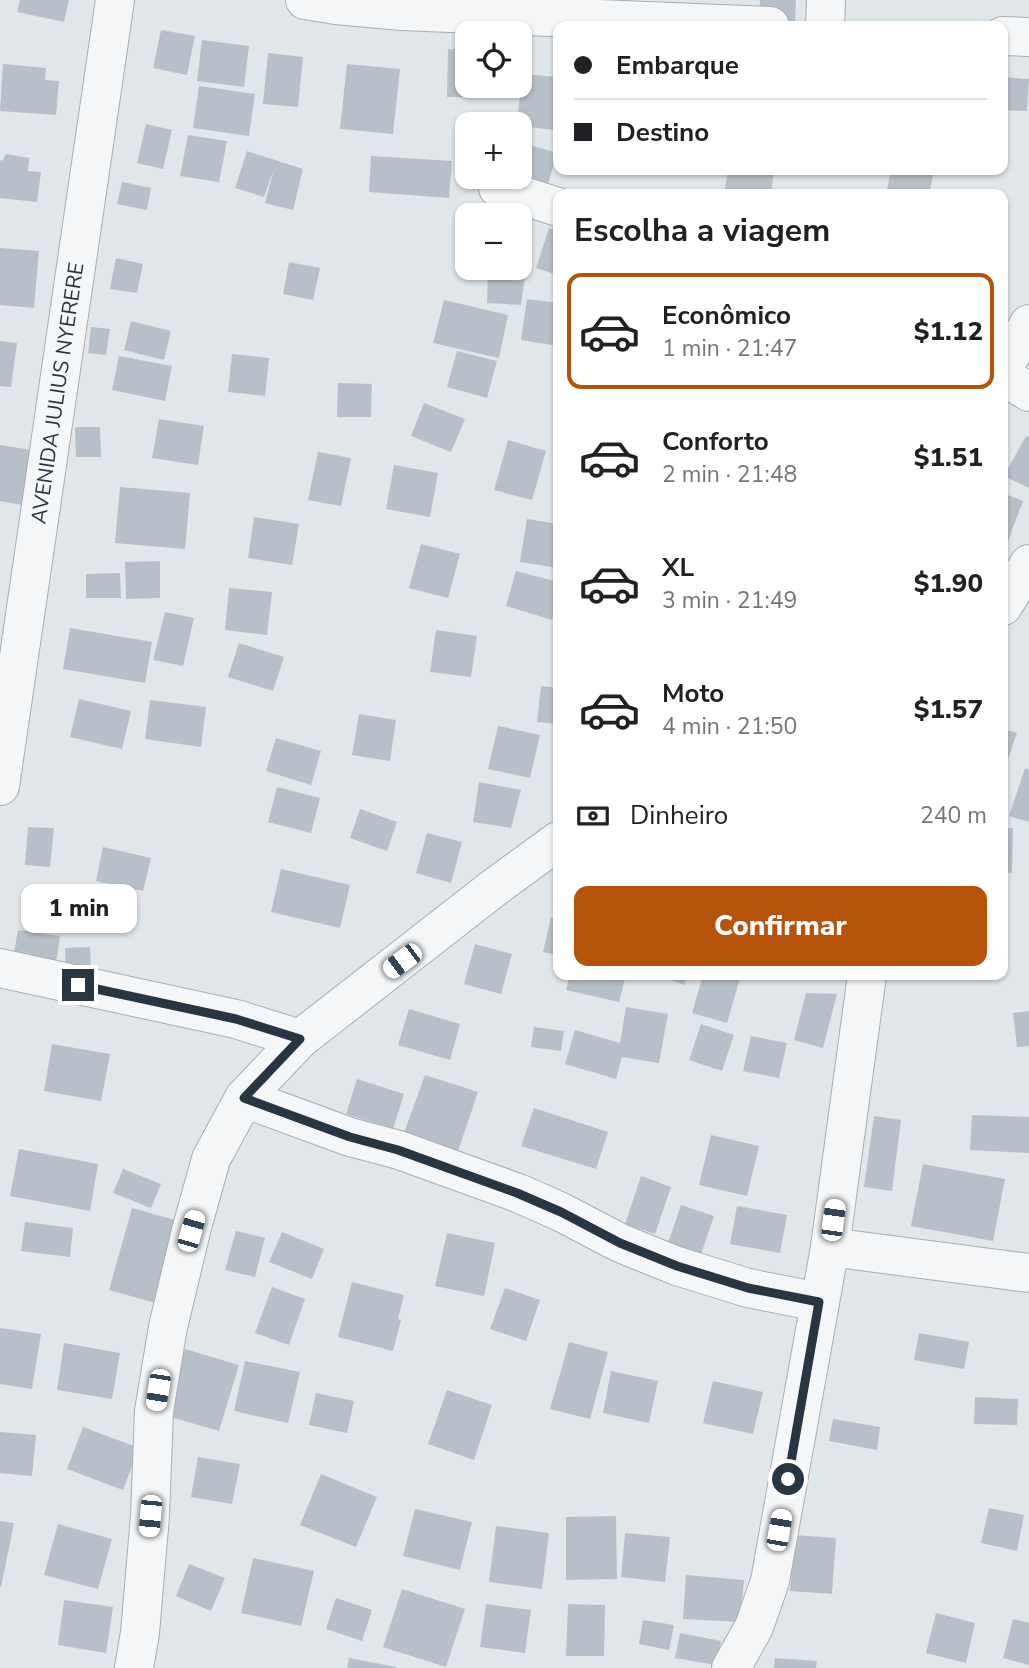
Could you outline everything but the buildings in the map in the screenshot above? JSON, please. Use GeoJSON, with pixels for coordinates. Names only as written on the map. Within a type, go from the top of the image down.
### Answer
{"type":"FeatureCollection","features":[{"type":"Feature","properties":{"kind":"street","name":"AVENIDA JULIUS NYERERE"},"geometry":{"type":"LineString","coordinates":[[0,786],[115,0]]}},
{"type":"Feature","properties":{"kind":"street"},"geometry":{"type":"LineString","coordinates":[[305,0],[402,11],[478,7],[693,21]]}},
{"type":"Feature","properties":{"kind":"street"},"geometry":{"type":"LineString","coordinates":[[825,21],[826,0]]}},
{"type":"Feature","properties":{"kind":"street"},"geometry":{"type":"LineString","coordinates":[[1008,36],[1029,37]]}},
{"type":"Feature","properties":{"kind":"street"},"geometry":{"type":"LineString","coordinates":[[501,189],[553,205]]}},
{"type":"Feature","properties":{"kind":"street"},"geometry":{"type":"LineString","coordinates":[[1008,360],[1029,324]]}},
{"type":"Feature","properties":{"kind":"street"},"geometry":{"type":"LineString","coordinates":[[1008,379],[1029,392]]}},
{"type":"Feature","properties":{"kind":"street"},"geometry":{"type":"LineString","coordinates":[[1008,598],[1029,564]]}},
{"type":"Feature","properties":{"kind":"street"},"geometry":{"type":"LineString","coordinates":[[134,1668],[140,1633],[150,1516],[154,1411],[168,1327],[211,1159],[244,1098],[300,1039],[553,845]]}},
{"type":"Feature","properties":{"kind":"street"},"geometry":{"type":"LineString","coordinates":[[0,968],[236,1019],[300,1039]]}},
{"type":"Feature","properties":{"kind":"street"},"geometry":{"type":"LineString","coordinates":[[731,1668],[754,1627],[770,1581],[830,1247],[866,980]]}},
{"type":"Feature","properties":{"kind":"street"},"geometry":{"type":"LineString","coordinates":[[244,1098],[517,1193],[561,1212],[620,1243],[677,1266],[748,1288],[819,1302]]}},
{"type":"Feature","properties":{"kind":"street"},"geometry":{"type":"LineString","coordinates":[[830,1247],[1029,1273]]}},
{"type":"Feature","properties":{"kind":"route"},"geometry":{"type":"LineString","coordinates":[[78,985],[236,1019],[300,1039],[244,1098],[517,1193],[561,1212],[620,1243],[677,1266],[748,1288],[819,1302],[788,1479]]}}]}
